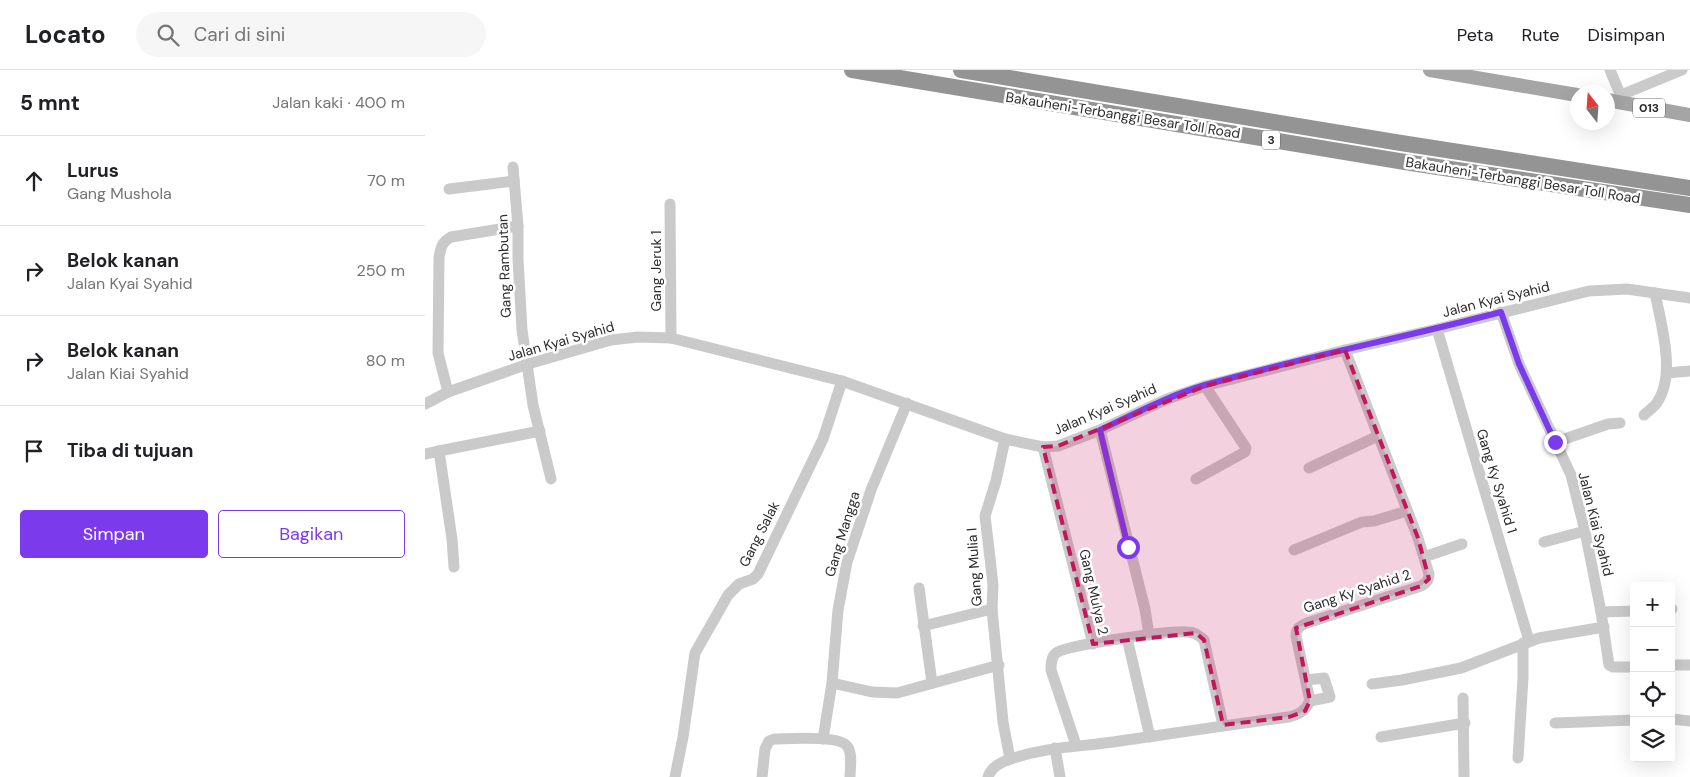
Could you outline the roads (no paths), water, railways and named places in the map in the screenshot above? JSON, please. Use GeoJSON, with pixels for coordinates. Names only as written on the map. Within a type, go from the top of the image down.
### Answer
{"type":"FeatureCollection","features":[{"type":"Feature","properties":{"kind":"highway","name":"Bakauheni-Terbanggi Besar Toll Road"},"geometry":{"type":"LineString","coordinates":[[852,70],[1411,163],[1690,205]]}},
{"type":"Feature","properties":{"kind":"highway","name":"Bakauheni-Terbanggi Besar Toll Road"},"geometry":{"type":"LineString","coordinates":[[961,70],[1401,143],[1690,188]]}},
{"type":"Feature","properties":{"kind":"main road"},"geometry":{"type":"LineString","coordinates":[[1430,70],[1570,94]]}},
{"type":"Feature","properties":{"kind":"main road","name":"013"},"geometry":{"type":"LineString","coordinates":[[1615,100],[1623,99],[1690,115]]}},
{"type":"Feature","properties":{"kind":"street"},"geometry":{"type":"LineString","coordinates":[[1611,70],[1623,99],[1682,70]]}},
{"type":"Feature","properties":{"kind":"street","name":"Gang Rambutan"},"geometry":{"type":"LineString","coordinates":[[513,167],[518,226],[520,313],[533,405],[551,479]]}},
{"type":"Feature","properties":{"kind":"street"},"geometry":{"type":"LineString","coordinates":[[449,188],[514,181]]}},
{"type":"Feature","properties":{"kind":"street","name":"Gang Jeruk 1"},"geometry":{"type":"LineString","coordinates":[[671,204],[671,338]]}},
{"type":"Feature","properties":{"kind":"street"},"geometry":{"type":"LineString","coordinates":[[448,392],[438,353],[439,257],[441,247],[444,241],[451,237],[518,226]]}},
{"type":"Feature","properties":{"kind":"street","name":"Jalan Kyai Syahid"},"geometry":{"type":"LineString","coordinates":[[425,404],[448,392],[528,364],[611,340],[638,337],[671,338],[842,380],[1005,439],[1043,447],[1058,446],[1100,430],[1167,399],[1205,386],[1589,291],[1627,289],[1690,298]]}},
{"type":"Feature","properties":{"kind":"street"},"geometry":{"type":"LineString","coordinates":[[1644,414],[1656,404],[1664,387],[1667,373],[1655,293]]}},
{"type":"Feature","properties":{"kind":"street","name":"Jalan Kiai Syahid"},"geometry":{"type":"LineString","coordinates":[[1501,312],[1519,364],[1571,475],[1585,531],[1609,665],[1613,667],[1630,667]]}},
{"type":"Feature","properties":{"kind":"street","name":"Gang Ky Syahid 1"},"geometry":{"type":"LineString","coordinates":[[1437,330],[1526,642],[1518,758]]}},
{"type":"Feature","properties":{"kind":"street","name":"Gang Ky Syahid 2"},"geometry":{"type":"LineString","coordinates":[[1310,701],[1296,636],[1296,631],[1299,627],[1307,622],[1421,586],[1429,579],[1424,557],[1345,350]]}},
{"type":"Feature","properties":{"kind":"street"},"geometry":{"type":"LineString","coordinates":[[1667,373],[1690,371]]}},
{"type":"Feature","properties":{"kind":"street","name":"Gang Salak"},"geometry":{"type":"LineString","coordinates":[[675,777],[683,737],[695,653],[728,596],[739,584],[753,579],[757,574],[823,439],[842,380]]}},
{"type":"Feature","properties":{"kind":"street"},"geometry":{"type":"LineString","coordinates":[[1196,479],[1245,452],[1246,448],[1205,386]]}},
{"type":"Feature","properties":{"kind":"street","name":"Gang Mangga"},"geometry":{"type":"LineString","coordinates":[[823,739],[832,684],[838,610],[847,562],[871,490],[907,403]]}},
{"type":"Feature","properties":{"kind":"street"},"geometry":{"type":"LineString","coordinates":[[1555,442],[1607,424],[1620,423]]}},
{"type":"Feature","properties":{"kind":"street"},"geometry":{"type":"LineString","coordinates":[[1100,430],[1145,609],[1149,635]]}},
{"type":"Feature","properties":{"kind":"street"},"geometry":{"type":"LineString","coordinates":[[425,454],[540,431]]}},
{"type":"Feature","properties":{"kind":"street"},"geometry":{"type":"LineString","coordinates":[[1309,468],[1378,436]]}},
{"type":"Feature","properties":{"kind":"street","name":"Gang Mulia I"},"geometry":{"type":"LineString","coordinates":[[1005,439],[985,516],[993,585],[992,609],[999,665],[1003,722],[1010,759]]}},
{"type":"Feature","properties":{"kind":"street","name":"Gang Mulya 2"},"geometry":{"type":"LineString","coordinates":[[1043,447],[1093,644],[1058,651],[1053,655],[1051,662],[1051,670],[1075,745]]}},
{"type":"Feature","properties":{"kind":"street"},"geometry":{"type":"LineString","coordinates":[[439,451],[452,539],[454,567]]}},
{"type":"Feature","properties":{"kind":"street"},"geometry":{"type":"LineString","coordinates":[[1294,550],[1362,522],[1374,521],[1407,511]]}},
{"type":"Feature","properties":{"kind":"street"},"geometry":{"type":"LineString","coordinates":[[1544,542],[1585,531]]}},
{"type":"Feature","properties":{"kind":"street"},"geometry":{"type":"LineString","coordinates":[[1424,557],[1462,544]]}},
{"type":"Feature","properties":{"kind":"street"},"geometry":{"type":"LineString","coordinates":[[919,588],[932,684]]}},
{"type":"Feature","properties":{"kind":"street"},"geometry":{"type":"LineString","coordinates":[[923,626],[992,609]]}},
{"type":"Feature","properties":{"kind":"street"},"geometry":{"type":"LineString","coordinates":[[1601,612],[1630,611]]}},
{"type":"Feature","properties":{"kind":"street"},"geometry":{"type":"LineString","coordinates":[[1372,684],[1461,668],[1526,642],[1603,627]]}},
{"type":"Feature","properties":{"kind":"street"},"geometry":{"type":"LineString","coordinates":[[1093,644],[1185,631],[1196,633],[1204,640],[1223,725]]}},
{"type":"Feature","properties":{"kind":"street"},"geometry":{"type":"LineString","coordinates":[[1127,638],[1150,737]]}},
{"type":"Feature","properties":{"kind":"street"},"geometry":{"type":"LineString","coordinates":[[832,684],[871,692],[897,692],[999,665]]}},
{"type":"Feature","properties":{"kind":"street"},"geometry":{"type":"LineString","coordinates":[[1675,665],[1690,665]]}},
{"type":"Feature","properties":{"kind":"street"},"geometry":{"type":"LineString","coordinates":[[988,777],[995,766],[1010,759],[1055,748],[1117,742],[1223,725],[1289,718],[1305,711],[1310,701],[1330,697],[1324,678],[1306,680]]}},
{"type":"Feature","properties":{"kind":"street"},"geometry":{"type":"LineString","coordinates":[[1463,698],[1465,723],[1464,777]]}},
{"type":"Feature","properties":{"kind":"street"},"geometry":{"type":"LineString","coordinates":[[1675,719],[1690,721]]}},
{"type":"Feature","properties":{"kind":"street"},"geometry":{"type":"LineString","coordinates":[[1555,723],[1630,720]]}},
{"type":"Feature","properties":{"kind":"street"},"geometry":{"type":"LineString","coordinates":[[1381,737],[1465,723]]}},
{"type":"Feature","properties":{"kind":"street"},"geometry":{"type":"LineString","coordinates":[[762,777],[767,744],[774,739],[823,739],[840,741],[847,744],[850,777]]}},
{"type":"Feature","properties":{"kind":"street"},"geometry":{"type":"LineString","coordinates":[[1055,748],[1060,777]]}}]}
